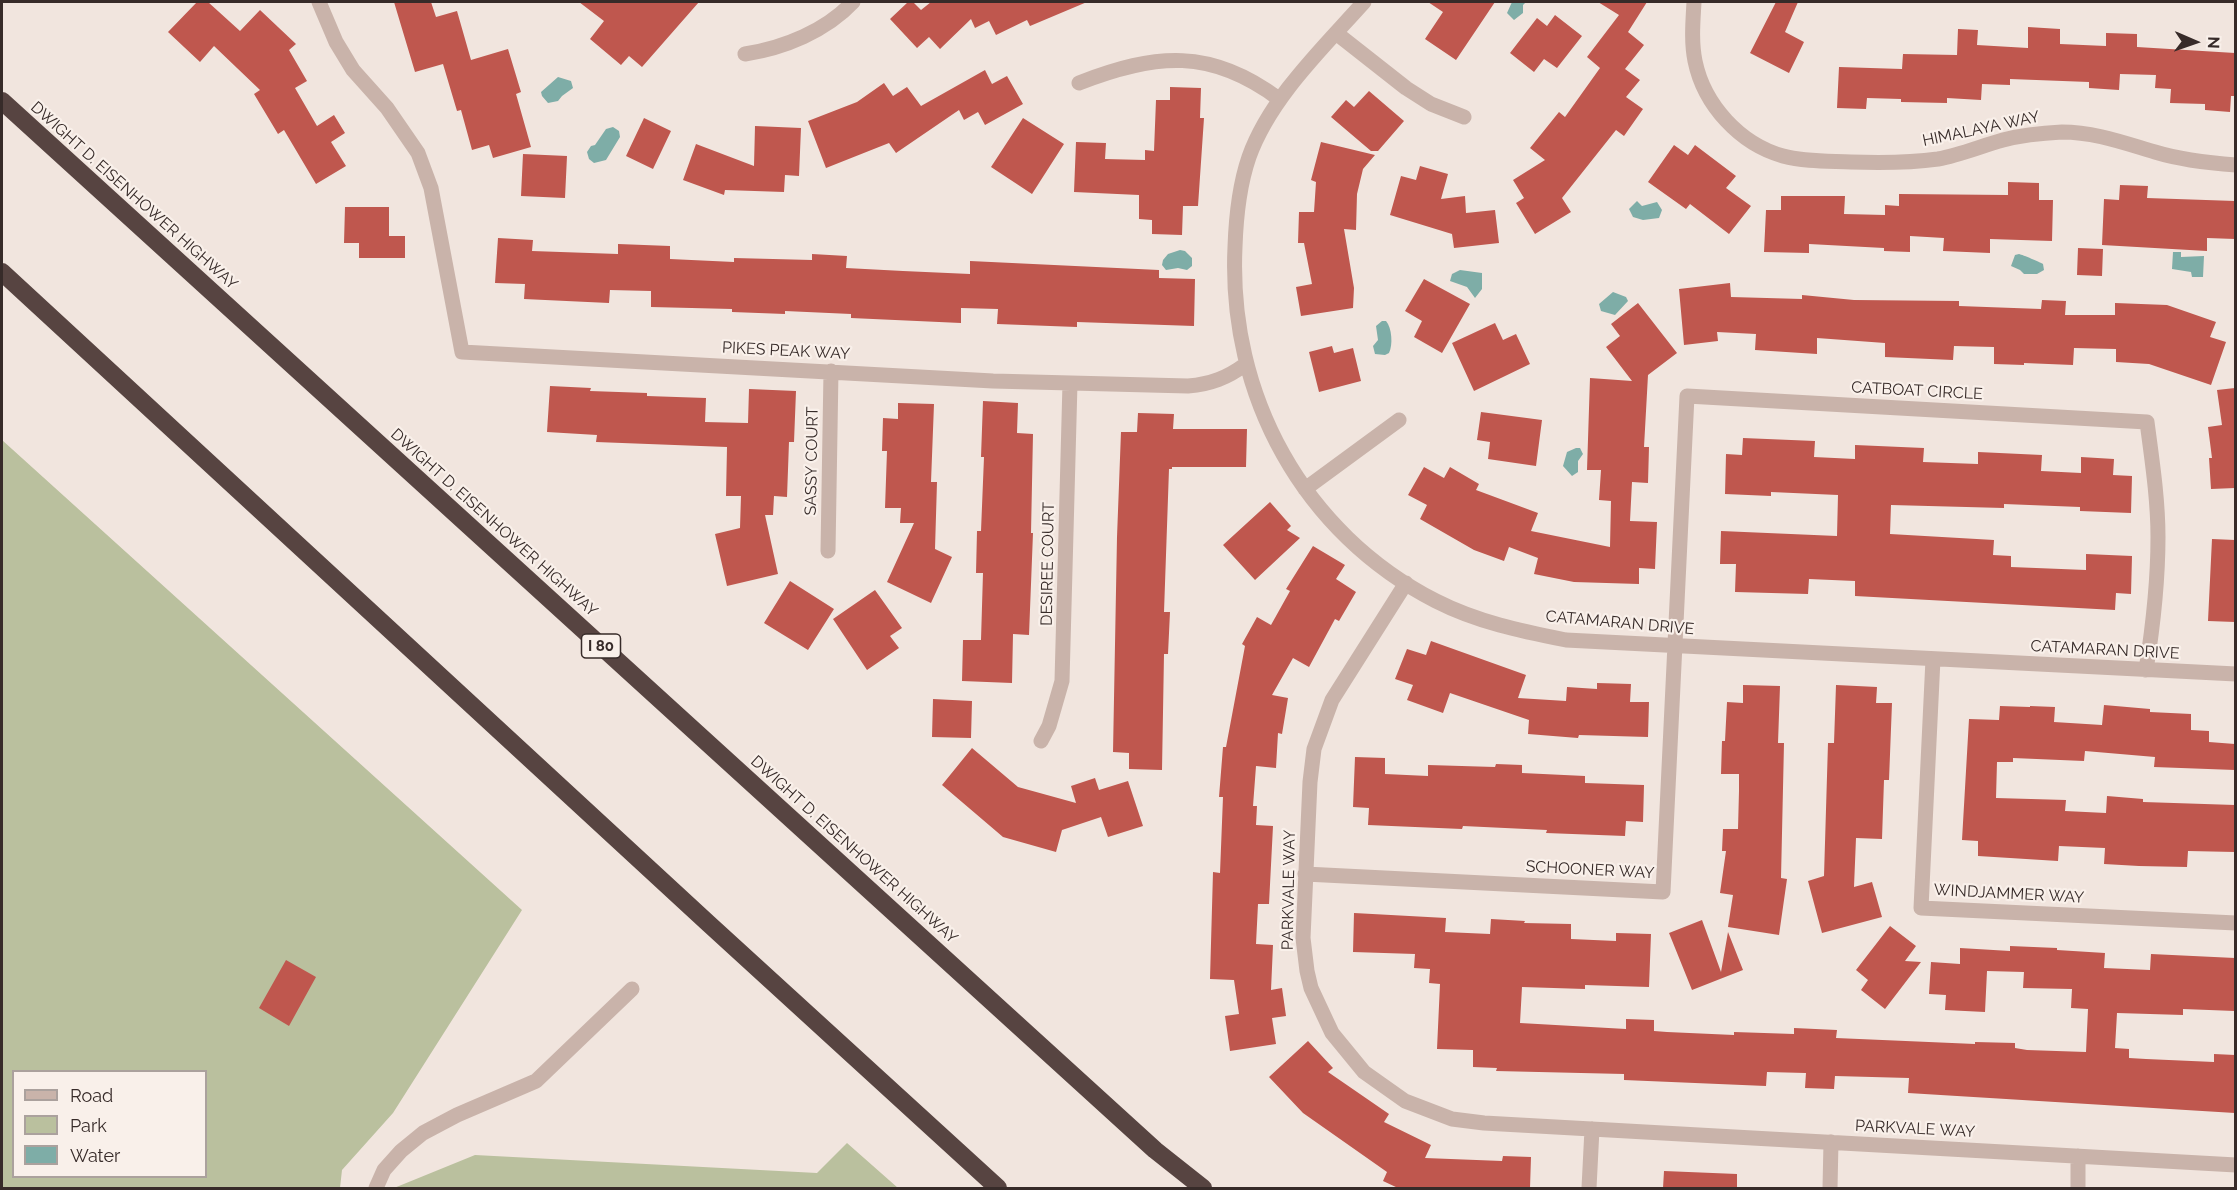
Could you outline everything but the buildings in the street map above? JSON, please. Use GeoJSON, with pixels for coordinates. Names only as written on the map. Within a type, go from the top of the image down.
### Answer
{"type":"FeatureCollection","features":[{"type":"Feature","properties":{"kind":"highway","name":"DWIGHT D. EISENHOWER HIGHWAY"},"geometry":{"type":"LineString","coordinates":[[2,101],[1147,1142],[1203,1188]]}},
{"type":"Feature","properties":{"kind":"highway"},"geometry":{"type":"LineString","coordinates":[[2,272],[700,916],[999,1188]]}},
{"type":"Feature","properties":{"kind":"street","name":"PIKES PEAK WAY"},"geometry":{"type":"LineString","coordinates":[[319,2],[336,42],[353,70],[387,108],[413,146],[431,188],[462,352],[993,381],[1188,386],[1218,381],[1246,364]]}},
{"type":"Feature","properties":{"kind":"street"},"geometry":{"type":"LineString","coordinates":[[745,54],[791,42],[820,27],[853,2]]}},
{"type":"Feature","properties":{"kind":"street","name":"CATAMARAN DRIVE"},"geometry":{"type":"LineString","coordinates":[[1364,2],[1279,99],[1262,128],[1249,157],[1242,183],[1236,224],[1234,270],[1236,308],[1246,364],[1258,403],[1274,438],[1305,489],[1356,546],[1406,583],[1454,609],[1509,629],[1566,640],[2235,674]]}},
{"type":"Feature","properties":{"kind":"street","name":"HIMALAYA WAY"},"geometry":{"type":"LineString","coordinates":[[1694,2],[1695,60],[1699,75],[1712,102],[1731,126],[1743,136],[1784,156],[1814,161],[1900,163],[1955,155],[2005,139],[2066,132],[2096,135],[2187,160],[2235,165]]}},
{"type":"Feature","properties":{"kind":"street"},"geometry":{"type":"LineString","coordinates":[[1336,33],[1406,88],[1431,104],[1464,117]]}},
{"type":"Feature","properties":{"kind":"street"},"geometry":{"type":"LineString","coordinates":[[1079,82],[1112,70],[1146,62],[1179,60],[1213,64],[1244,76],[1279,99]]}},
{"type":"Feature","properties":{"kind":"street","name":"SASSY COURT"},"geometry":{"type":"LineString","coordinates":[[828,551],[831,371]]}},
{"type":"Feature","properties":{"kind":"street","name":"DESIREE COURT"},"geometry":{"type":"LineString","coordinates":[[1041,741],[1059,697],[1063,672],[1070,383]]}},
{"type":"Feature","properties":{"kind":"street","name":"CATBOAT CIRCLE"},"geometry":{"type":"LineString","coordinates":[[1675,646],[1687,396],[2147,422],[2156,487],[2158,535],[2156,585],[2146,670]]}},
{"type":"Feature","properties":{"kind":"street"},"geometry":{"type":"LineString","coordinates":[[1305,489],[1400,420]]}},
{"type":"Feature","properties":{"kind":"street","name":"PARKVALE WAY"},"geometry":{"type":"LineString","coordinates":[[1406,583],[1332,700],[1319,732],[1310,782],[1303,938],[1311,988],[1332,1033],[1364,1072],[1405,1101],[1452,1119],[1484,1123],[2235,1165]]}},
{"type":"Feature","properties":{"kind":"street","name":"SCHOONER WAY"},"geometry":{"type":"LineString","coordinates":[[1305,874],[1663,892],[1675,646]]}},
{"type":"Feature","properties":{"kind":"street","name":"WINDJAMMER WAY"},"geometry":{"type":"LineString","coordinates":[[1932,659],[1921,908],[2235,923]]}},
{"type":"Feature","properties":{"kind":"street"},"geometry":{"type":"LineString","coordinates":[[376,1188],[384,1170],[415,1139],[437,1125],[536,1081],[632,989]]}},
{"type":"Feature","properties":{"kind":"street"},"geometry":{"type":"LineString","coordinates":[[1589,1188],[1592,1129]]}},
{"type":"Feature","properties":{"kind":"street"},"geometry":{"type":"LineString","coordinates":[[1830,1188],[1832,1142]]}},
{"type":"Feature","properties":{"kind":"street"},"geometry":{"type":"LineString","coordinates":[[2078,1156],[2078,1188]]}},
{"type":"Feature","properties":{"kind":"green space"},"geometry":{"type":"Polygon","coordinates":[[[2,440],[522,910],[393,1113],[342,1170],[340,1188],[2,1188],[2,440]]]}},
{"type":"Feature","properties":{"kind":"green space"},"geometry":{"type":"Polygon","coordinates":[[[847,1143],[898,1188],[394,1188],[475,1155],[817,1173],[847,1143]]]}},
{"type":"Feature","properties":{"kind":"water"},"geometry":{"type":"Polygon","coordinates":[[[1512,2],[1526,2],[1523,5],[1523,13],[1514,20],[1507,13],[1512,2]]]}},
{"type":"Feature","properties":{"kind":"water"},"geometry":{"type":"Polygon","coordinates":[[[558,77],[571,81],[573,88],[558,101],[548,103],[541,92],[558,77]]]}},
{"type":"Feature","properties":{"kind":"water"},"geometry":{"type":"Polygon","coordinates":[[[613,127],[619,131],[620,137],[606,160],[594,163],[589,159],[587,152],[606,129],[613,127]]]}},
{"type":"Feature","properties":{"kind":"water"},"geometry":{"type":"Polygon","coordinates":[[[1637,201],[1642,206],[1657,202],[1662,210],[1659,218],[1643,220],[1633,217],[1629,209],[1637,201]]]}},
{"type":"Feature","properties":{"kind":"water"},"geometry":{"type":"Polygon","coordinates":[[[1180,250],[1185,251],[1192,258],[1192,266],[1187,270],[1178,268],[1166,270],[1162,265],[1163,260],[1168,254],[1180,250]]]}},
{"type":"Feature","properties":{"kind":"water"},"geometry":{"type":"Polygon","coordinates":[[[2173,252],[2181,252],[2181,257],[2204,256],[2203,277],[2192,277],[2191,272],[2172,269],[2173,252]]]}},
{"type":"Feature","properties":{"kind":"water"},"geometry":{"type":"Polygon","coordinates":[[[2019,254],[2043,264],[2044,270],[2037,274],[2024,274],[2011,266],[2015,255],[2019,254]]]}},
{"type":"Feature","properties":{"kind":"water"},"geometry":{"type":"Polygon","coordinates":[[[1460,270],[1482,273],[1482,289],[1475,298],[1467,287],[1450,281],[1452,274],[1460,270]]]}},
{"type":"Feature","properties":{"kind":"water"},"geometry":{"type":"Polygon","coordinates":[[[1613,292],[1626,297],[1628,301],[1615,315],[1601,311],[1599,304],[1613,292]]]}},
{"type":"Feature","properties":{"kind":"water"},"geometry":{"type":"Polygon","coordinates":[[[1382,321],[1388,324],[1391,337],[1389,353],[1385,355],[1375,354],[1373,346],[1378,340],[1376,326],[1382,321]]]}},
{"type":"Feature","properties":{"kind":"water"},"geometry":{"type":"Polygon","coordinates":[[[1580,448],[1583,454],[1578,461],[1578,472],[1572,476],[1563,466],[1567,452],[1580,448]]]}}]}
